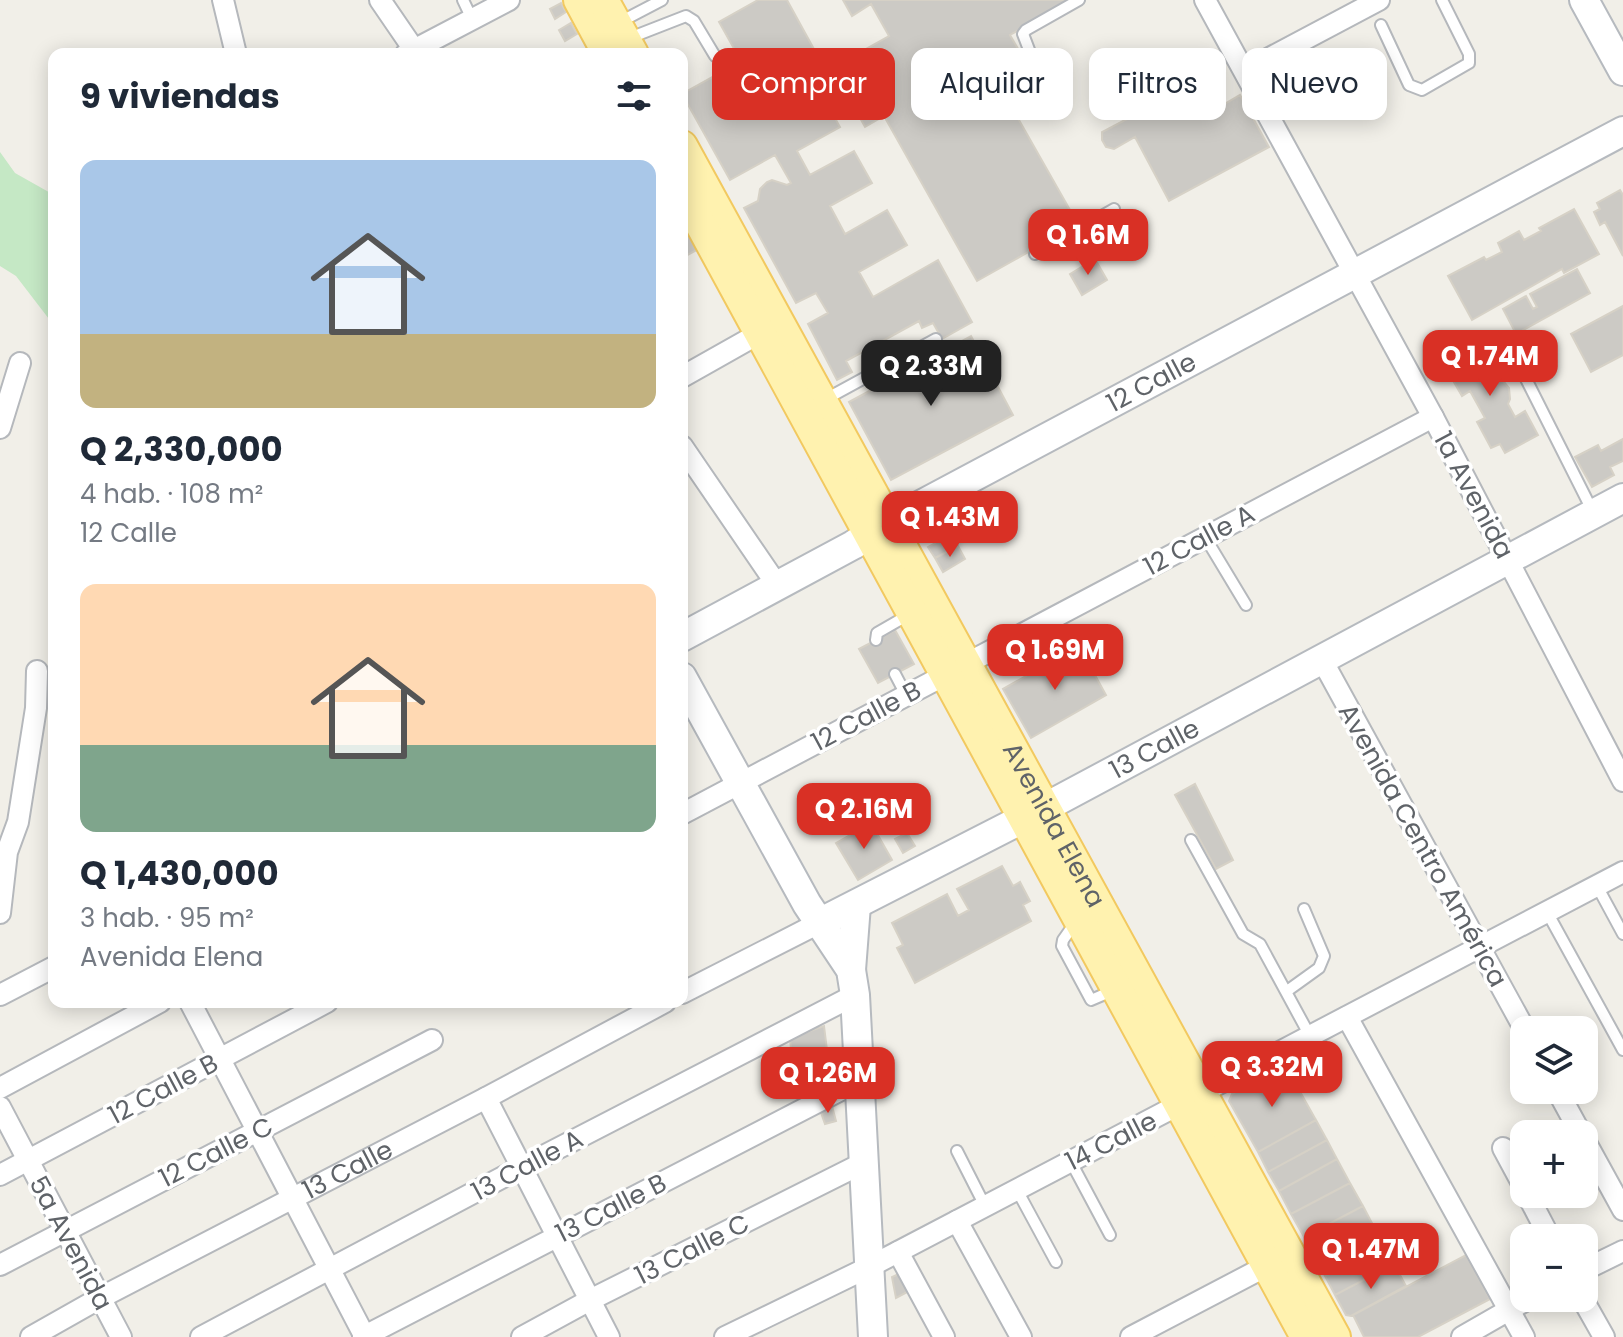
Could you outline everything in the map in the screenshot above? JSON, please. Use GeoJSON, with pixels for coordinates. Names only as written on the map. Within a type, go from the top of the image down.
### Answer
{"type":"FeatureCollection","features":[{"type":"Feature","properties":{"kind":"main road"},"geometry":{"type":"LineString","coordinates":[[579,0],[617,34]]}},
{"type":"Feature","properties":{"kind":"main road","name":"Avenida Elena"},"geometry":{"type":"LineString","coordinates":[[688,158],[770,328],[879,528],[912,613],[1034,814],[1278,1260],[1335,1337]]}},
{"type":"Feature","properties":{"kind":"main road","name":"Avenida Elena"},"geometry":{"type":"LineString","coordinates":[[688,199],[770,328],[822,401],[941,660]]}},
{"type":"Feature","properties":{"kind":"main road","name":"Avenida Elena"},"geometry":{"type":"LineString","coordinates":[[1034,814],[1078,918],[1117,989],[1191,1099]]}},
{"type":"Feature","properties":{"kind":"main road","name":"Avenida Elena"},"geometry":{"type":"LineString","coordinates":[[1278,1260],[1306,1337]]}},
{"type":"Feature","properties":{"kind":"street"},"geometry":{"type":"LineString","coordinates":[[223,0],[235,48]]}},
{"type":"Feature","properties":{"kind":"street"},"geometry":{"type":"LineString","coordinates":[[380,0],[409,48]]}},
{"type":"Feature","properties":{"kind":"street"},"geometry":{"type":"LineString","coordinates":[[418,48],[467,10],[509,0]]}},
{"type":"Feature","properties":{"kind":"street","name":"1a Avenida"},"geometry":{"type":"LineString","coordinates":[[1205,0],[1242,66]]}},
{"type":"Feature","properties":{"kind":"street"},"geometry":{"type":"LineString","coordinates":[[1288,48],[1379,0]]}},
{"type":"Feature","properties":{"kind":"street"},"geometry":{"type":"LineString","coordinates":[[1584,0],[1623,71]]}},
{"type":"Feature","properties":{"kind":"street","name":"1a Avenida"},"geometry":{"type":"LineString","coordinates":[[1271,120],[1509,559],[1623,781]]}},
{"type":"Feature","properties":{"kind":"street","name":"12 Calle"},"geometry":{"type":"LineString","coordinates":[[688,634],[879,528],[1623,131]]}},
{"type":"Feature","properties":{"kind":"street"},"geometry":{"type":"LineString","coordinates":[[688,374],[770,328]]}},
{"type":"Feature","properties":{"kind":"street"},"geometry":{"type":"LineString","coordinates":[[0,428],[20,363]]}},
{"type":"Feature","properties":{"kind":"street","name":"12 Calle A"},"geometry":{"type":"LineString","coordinates":[[941,660],[1205,537],[1433,417]]}},
{"type":"Feature","properties":{"kind":"street"},"geometry":{"type":"LineString","coordinates":[[688,455],[777,585]]}},
{"type":"Feature","properties":{"kind":"street","name":"13 Calle"},"geometry":{"type":"LineString","coordinates":[[688,990],[1034,814],[1623,498]]}},
{"type":"Feature","properties":{"kind":"street","name":"12 Calle B"},"geometry":{"type":"LineString","coordinates":[[688,811],[906,695],[941,660]]}},
{"type":"Feature","properties":{"kind":"street","name":"Avenida Centro América"},"geometry":{"type":"LineString","coordinates":[[1322,660],[1517,1016]]}},
{"type":"Feature","properties":{"kind":"street"},"geometry":{"type":"LineString","coordinates":[[0,913],[4,852],[18,822],[36,708],[37,671]]}},
{"type":"Feature","properties":{"kind":"street"},"geometry":{"type":"LineString","coordinates":[[688,688],[853,983]]}},
{"type":"Feature","properties":{"kind":"street","name":"14 Calle"},"geometry":{"type":"LineString","coordinates":[[725,1337],[898,1252],[1623,872]]}},
{"type":"Feature","properties":{"kind":"street"},"geometry":{"type":"LineString","coordinates":[[856,905],[853,983],[873,1337]]}},
{"type":"Feature","properties":{"kind":"street"},"geometry":{"type":"LineString","coordinates":[[0,995],[48,970]]}},
{"type":"Feature","properties":{"kind":"street","name":"13 Calle A"},"geometry":{"type":"LineString","coordinates":[[201,1337],[522,1167],[853,983]]}},
{"type":"Feature","properties":{"kind":"street"},"geometry":{"type":"LineString","coordinates":[[0,1088],[149,1008]]}},
{"type":"Feature","properties":{"kind":"street"},"geometry":{"type":"LineString","coordinates":[[193,1008],[365,1337]]}},
{"type":"Feature","properties":{"kind":"street","name":"12 Calle B"},"geometry":{"type":"LineString","coordinates":[[0,1175],[316,1008]]}},
{"type":"Feature","properties":{"kind":"street","name":"13 Calle"},"geometry":{"type":"LineString","coordinates":[[31,1337],[100,1298],[486,1098],[634,1009]]}},
{"type":"Feature","properties":{"kind":"street"},"geometry":{"type":"LineString","coordinates":[[1347,1017],[1524,1337]]}},
{"type":"Feature","properties":{"kind":"street","name":"12 Calle C"},"geometry":{"type":"LineString","coordinates":[[0,1265],[432,1040]]}},
{"type":"Feature","properties":{"kind":"street","name":"13 Calle B"},"geometry":{"type":"LineString","coordinates":[[365,1337],[860,1080]]}},
{"type":"Feature","properties":{"kind":"street"},"geometry":{"type":"LineString","coordinates":[[486,1098],[609,1337]]}},
{"type":"Feature","properties":{"kind":"street","name":"5a Avenida"},"geometry":{"type":"LineString","coordinates":[[0,1107],[121,1337]]}},
{"type":"Feature","properties":{"kind":"street"},"geometry":{"type":"LineString","coordinates":[[1503,1148],[1510,1161]]}},
{"type":"Feature","properties":{"kind":"street","name":"13 Calle C"},"geometry":{"type":"LineString","coordinates":[[522,1337],[863,1163]]}},
{"type":"Feature","properties":{"kind":"street"},"geometry":{"type":"LineString","coordinates":[[1598,1164],[1623,1210]]}},
{"type":"Feature","properties":{"kind":"street"},"geometry":{"type":"LineString","coordinates":[[957,1221],[1021,1337]]}},
{"type":"Feature","properties":{"kind":"street"},"geometry":{"type":"LineString","coordinates":[[1598,1263],[1623,1251]]}},
{"type":"Feature","properties":{"kind":"street"},"geometry":{"type":"LineString","coordinates":[[898,1252],[944,1337]]}},
{"type":"Feature","properties":{"kind":"street"},"geometry":{"type":"LineString","coordinates":[[1131,1337],[1278,1260]]}},
{"type":"Feature","properties":{"kind":"street"},"geometry":{"type":"LineString","coordinates":[[1467,1336],[1509,1309]]}},
{"type":"Feature","properties":{"kind":"street"},"geometry":{"type":"LineString","coordinates":[[1590,1312],[1604,1337]]}},
{"type":"Feature","properties":{"kind":"lane"},"geometry":{"type":"LineString","coordinates":[[617,34],[662,0]]}},
{"type":"Feature","properties":{"kind":"lane"},"geometry":{"type":"LineString","coordinates":[[1028,48],[1023,34],[1026,30],[1079,0]]}},
{"type":"Feature","properties":{"kind":"lane"},"geometry":{"type":"LineString","coordinates":[[1381,25],[1409,85],[1422,90],[1469,63],[1469,54],[1442,0]]}},
{"type":"Feature","properties":{"kind":"lane"},"geometry":{"type":"LineString","coordinates":[[617,34],[686,16],[694,21],[712,51]]}},
{"type":"Feature","properties":{"kind":"lane"},"geometry":{"type":"LineString","coordinates":[[1035,254],[1114,209]]}},
{"type":"Feature","properties":{"kind":"lane"},"geometry":{"type":"LineString","coordinates":[[822,401],[936,339]]}},
{"type":"Feature","properties":{"kind":"lane"},"geometry":{"type":"LineString","coordinates":[[1512,351],[1594,513]]}},
{"type":"Feature","properties":{"kind":"lane"},"geometry":{"type":"LineString","coordinates":[[1205,537],[1246,605]]}},
{"type":"Feature","properties":{"kind":"lane"},"geometry":{"type":"LineString","coordinates":[[876,640],[877,633],[912,613]]}},
{"type":"Feature","properties":{"kind":"lane"},"geometry":{"type":"LineString","coordinates":[[895,674],[906,695]]}},
{"type":"Feature","properties":{"kind":"lane"},"geometry":{"type":"LineString","coordinates":[[1191,840],[1243,934],[1260,944],[1310,1036]]}},
{"type":"Feature","properties":{"kind":"lane"},"geometry":{"type":"LineString","coordinates":[[1597,886],[1623,934]]}},
{"type":"Feature","properties":{"kind":"lane"},"geometry":{"type":"LineString","coordinates":[[1287,991],[1319,968],[1324,956],[1304,909]]}},
{"type":"Feature","properties":{"kind":"lane"},"geometry":{"type":"LineString","coordinates":[[1547,912],[1623,1050]]}},
{"type":"Feature","properties":{"kind":"lane"},"geometry":{"type":"LineString","coordinates":[[957,1151],[985,1206]]}},
{"type":"Feature","properties":{"kind":"lane"},"geometry":{"type":"LineString","coordinates":[[1071,1162],[1110,1235]]}},
{"type":"Feature","properties":{"kind":"lane"},"geometry":{"type":"LineString","coordinates":[[1017,1190],[1056,1262]]}},
{"type":"Feature","properties":{"kind":"green space"},"geometry":{"type":"Polygon","coordinates":[[[0,152],[15,173],[48,192],[48,318],[16,276],[0,266],[0,152]]]}},
{"type":"Feature","properties":{"kind":"building"},"geometry":{"type":"Polygon","coordinates":[[[758,0],[787,0],[813,48],[734,48],[719,22],[758,0]]]}},
{"type":"Feature","properties":{"kind":"building"},"geometry":{"type":"Polygon","coordinates":[[[843,0],[1072,0],[1010,35],[1018,48],[911,48],[911,120],[1019,120],[1078,224],[977,281],[886,120],[895,120],[895,48],[868,48],[889,36],[871,4],[852,16],[843,0]]]}},
{"type":"Feature","properties":{"kind":"building"},"geometry":{"type":"Polygon","coordinates":[[[561,3],[566,12],[555,19],[550,9],[561,3]]]}},
{"type":"Feature","properties":{"kind":"building"},"geometry":{"type":"Polygon","coordinates":[[[571,23],[577,34],[565,41],[559,30],[571,23]]]}},
{"type":"Feature","properties":{"kind":"building"},"geometry":{"type":"Polygon","coordinates":[[[712,77],[712,120],[836,120],[840,127],[797,151],[810,175],[854,151],[872,183],[830,206],[845,234],[887,210],[907,245],[859,272],[873,297],[938,260],[972,322],[942,339],[933,323],[922,328],[919,321],[846,361],[852,372],[837,380],[808,324],[828,313],[816,293],[796,303],[744,208],[758,201],[760,189],[767,182],[791,183],[775,155],[730,180],[688,105],[688,91],[712,77]]]}},
{"type":"Feature","properties":{"kind":"building"},"geometry":{"type":"Polygon","coordinates":[[[1240,95],[1242,120],[1254,120],[1269,147],[1169,201],[1135,137],[1114,149],[1106,147],[1102,132],[1125,120],[1226,120],[1226,103],[1240,95]]]}},
{"type":"Feature","properties":{"kind":"building"},"geometry":{"type":"Polygon","coordinates":[[[861,120],[877,120],[865,127],[861,120]]]}},
{"type":"Feature","properties":{"kind":"building"},"geometry":{"type":"Polygon","coordinates":[[[1620,190],[1623,195],[1623,256],[1605,222],[1600,225],[1594,212],[1600,209],[1597,203],[1620,190]]]}},
{"type":"Feature","properties":{"kind":"building"},"geometry":{"type":"Polygon","coordinates":[[[1574,209],[1599,254],[1564,273],[1562,269],[1472,320],[1448,276],[1484,257],[1486,260],[1502,252],[1498,243],[1519,231],[1524,240],[1574,209]]]}},
{"type":"Feature","properties":{"kind":"building"},"geometry":{"type":"Polygon","coordinates":[[[694,227],[704,246],[688,255],[688,230],[694,227]]]}},
{"type":"Feature","properties":{"kind":"building"},"geometry":{"type":"Polygon","coordinates":[[[1095,259],[1107,280],[1082,295],[1070,274],[1095,259]]]}},
{"type":"Feature","properties":{"kind":"building"},"geometry":{"type":"Polygon","coordinates":[[[1577,269],[1590,293],[1516,334],[1503,309],[1526,296],[1533,309],[1537,307],[1530,294],[1577,269]]]}},
{"type":"Feature","properties":{"kind":"building"},"geometry":{"type":"Polygon","coordinates":[[[1623,306],[1623,355],[1591,372],[1571,334],[1623,306]]]}},
{"type":"Feature","properties":{"kind":"building"},"geometry":{"type":"Polygon","coordinates":[[[971,336],[1013,415],[891,480],[849,402],[971,336]]]}},
{"type":"Feature","properties":{"kind":"building"},"geometry":{"type":"Polygon","coordinates":[[[1484,337],[1494,355],[1484,360],[1494,379],[1503,381],[1509,388],[1508,404],[1515,417],[1525,411],[1538,435],[1505,453],[1500,444],[1491,448],[1477,422],[1485,418],[1470,391],[1462,396],[1447,370],[1455,365],[1450,356],[1484,337]]]}},
{"type":"Feature","properties":{"kind":"building"},"geometry":{"type":"Polygon","coordinates":[[[1623,439],[1623,461],[1610,467],[1614,475],[1592,487],[1575,457],[1598,445],[1601,451],[1623,439]]]}},
{"type":"Feature","properties":{"kind":"building"},"geometry":{"type":"Polygon","coordinates":[[[951,534],[958,546],[935,558],[928,547],[951,534]]]}},
{"type":"Feature","properties":{"kind":"building"},"geometry":{"type":"Polygon","coordinates":[[[958,546],[965,559],[943,572],[935,558],[958,546]]]}},
{"type":"Feature","properties":{"kind":"building"},"geometry":{"type":"Polygon","coordinates":[[[895,630],[914,664],[878,683],[859,649],[895,630]]]}},
{"type":"Feature","properties":{"kind":"building"},"geometry":{"type":"Polygon","coordinates":[[[1079,646],[1106,695],[1031,738],[1003,689],[1079,646]]]}},
{"type":"Feature","properties":{"kind":"building"},"geometry":{"type":"Polygon","coordinates":[[[1195,784],[1233,860],[1216,869],[1175,795],[1195,784]]]}},
{"type":"Feature","properties":{"kind":"building"},"geometry":{"type":"Polygon","coordinates":[[[871,823],[892,860],[858,880],[836,843],[871,823]]]}},
{"type":"Feature","properties":{"kind":"building"},"geometry":{"type":"Polygon","coordinates":[[[907,833],[915,846],[903,853],[895,839],[907,833]]]}},
{"type":"Feature","properties":{"kind":"building"},"geometry":{"type":"Polygon","coordinates":[[[1002,866],[1013,886],[1020,882],[1030,901],[1023,905],[1031,921],[915,983],[897,948],[903,945],[892,923],[947,894],[958,916],[969,910],[957,889],[1002,866]]]}},
{"type":"Feature","properties":{"kind":"building"},"geometry":{"type":"Polygon","coordinates":[[[824,1026],[831,1082],[795,1095],[790,1038],[824,1026]]]}},
{"type":"Feature","properties":{"kind":"building"},"geometry":{"type":"Polygon","coordinates":[[[1285,1065],[1316,1120],[1258,1152],[1229,1101],[1232,1094],[1285,1065]]]}},
{"type":"Feature","properties":{"kind":"building"},"geometry":{"type":"Polygon","coordinates":[[[832,1106],[836,1121],[825,1124],[820,1110],[832,1106]]]}},
{"type":"Feature","properties":{"kind":"building"},"geometry":{"type":"Polygon","coordinates":[[[1316,1120],[1327,1140],[1268,1172],[1258,1152],[1316,1120]]]}},
{"type":"Feature","properties":{"kind":"building"},"geometry":{"type":"Polygon","coordinates":[[[1327,1140],[1337,1159],[1279,1191],[1268,1172],[1327,1140]]]}},
{"type":"Feature","properties":{"kind":"building"},"geometry":{"type":"Polygon","coordinates":[[[1337,1159],[1350,1183],[1291,1214],[1279,1191],[1337,1159]]]}},
{"type":"Feature","properties":{"kind":"building"},"geometry":{"type":"Polygon","coordinates":[[[1350,1183],[1363,1206],[1304,1237],[1291,1214],[1350,1183]]]}},
{"type":"Feature","properties":{"kind":"building"},"geometry":{"type":"Polygon","coordinates":[[[1363,1206],[1373,1225],[1315,1257],[1304,1237],[1363,1206]]]}},
{"type":"Feature","properties":{"kind":"building"},"geometry":{"type":"Polygon","coordinates":[[[1373,1225],[1384,1245],[1325,1276],[1315,1257],[1373,1225]]]}},
{"type":"Feature","properties":{"kind":"building"},"geometry":{"type":"Polygon","coordinates":[[[1384,1245],[1394,1264],[1335,1295],[1325,1276],[1384,1245]]]}},
{"type":"Feature","properties":{"kind":"building"},"geometry":{"type":"Polygon","coordinates":[[[1466,1255],[1490,1299],[1418,1337],[1364,1337],[1353,1315],[1466,1255]]]}},
{"type":"Feature","properties":{"kind":"building"},"geometry":{"type":"Polygon","coordinates":[[[1394,1264],[1406,1286],[1351,1316],[1346,1315],[1335,1295],[1394,1264]]]}},
{"type":"Feature","properties":{"kind":"building"},"geometry":{"type":"Polygon","coordinates":[[[905,1271],[913,1289],[896,1298],[892,1277],[905,1271]]]}}]}
